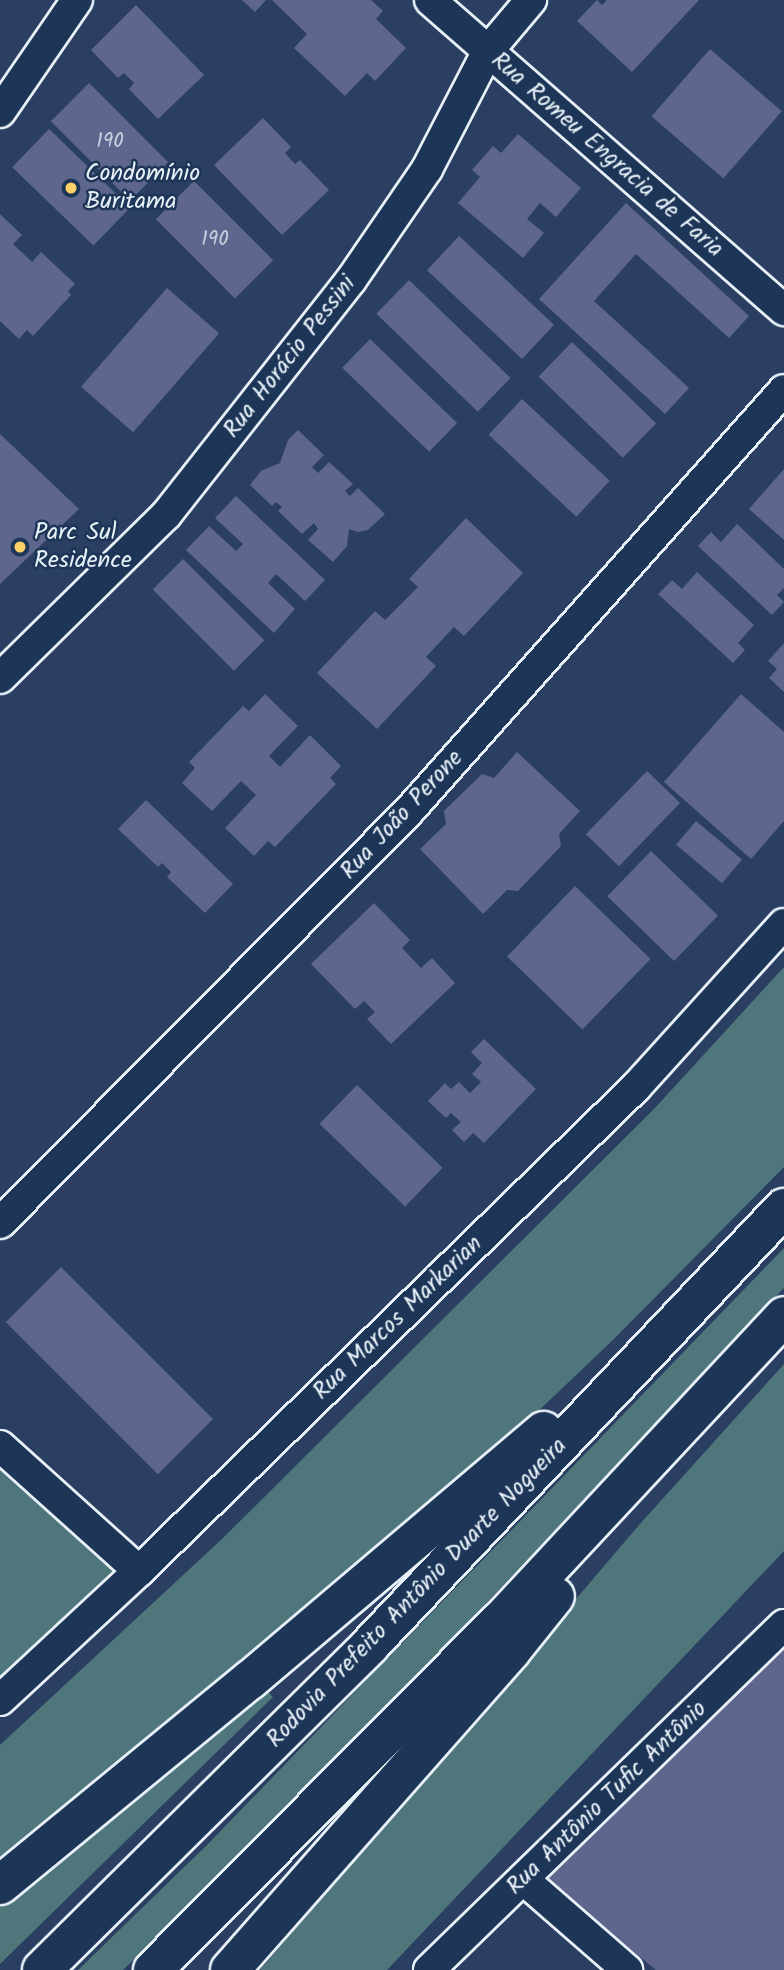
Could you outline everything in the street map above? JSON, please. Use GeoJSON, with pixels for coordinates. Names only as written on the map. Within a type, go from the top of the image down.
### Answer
{"type":"FeatureCollection","features":[{"type":"Feature","properties":{"kind":"highway","name":"Rodovia Prefeito Antônio Duarte Nogueira"},"geometry":{"type":"LineString","coordinates":[[42,1970],[370,1645],[784,1208]]}},
{"type":"Feature","properties":{"kind":"highway"},"geometry":{"type":"LineString","coordinates":[[0,1885],[250,1680],[698,1301]]}},
{"type":"Feature","properties":{"kind":"highway"},"geometry":{"type":"LineString","coordinates":[[153,1970],[499,1622],[784,1316]]}},
{"type":"Feature","properties":{"kind":"highway"},"geometry":{"type":"LineString","coordinates":[[230,1970],[511,1651],[745,1358]]}},
{"type":"Feature","properties":{"kind":"street"},"geometry":{"type":"LineString","coordinates":[[0,112],[77,0]]}},
{"type":"Feature","properties":{"kind":"street","name":"Rua Romeu Engracia de Faria"},"geometry":{"type":"LineString","coordinates":[[430,0],[784,310]]}},
{"type":"Feature","properties":{"kind":"street","name":"Rua Horácio Pessini"},"geometry":{"type":"LineString","coordinates":[[0,678],[166,515],[351,280],[427,169],[488,51],[531,0]]}},
{"type":"Feature","properties":{"kind":"street","name":"Rua João Perone"},"geometry":{"type":"LineString","coordinates":[[0,1223],[408,812],[784,390]]}},
{"type":"Feature","properties":{"kind":"street","name":"Rua Marcos Markarian"},"geometry":{"type":"LineString","coordinates":[[0,1700],[139,1571],[636,1087],[784,924]]}},
{"type":"Feature","properties":{"kind":"street"},"geometry":{"type":"LineString","coordinates":[[0,1446],[139,1571]]}},
{"type":"Feature","properties":{"kind":"street","name":"Rua Antônio Tufic Antônio"},"geometry":{"type":"LineString","coordinates":[[429,1970],[784,1625]]}},
{"type":"Feature","properties":{"kind":"street"},"geometry":{"type":"LineString","coordinates":[[524,1880],[627,1970]]}},
{"type":"Feature","properties":{"kind":"green space"},"geometry":{"type":"Polygon","coordinates":[[[784,967],[784,1167],[614,1339],[511,1437],[0,1865],[0,1745],[223,1538],[654,1109],[784,967]]]}},
{"type":"Feature","properties":{"kind":"green space"},"geometry":{"type":"Polygon","coordinates":[[[784,1248],[784,1288],[417,1676],[123,1970],[78,1970],[208,1844],[784,1248]]]}},
{"type":"Feature","properties":{"kind":"green space"},"geometry":{"type":"Polygon","coordinates":[[[784,1364],[784,1551],[387,1970],[260,1970],[639,1525],[784,1364]]]}},
{"type":"Feature","properties":{"kind":"green space"},"geometry":{"type":"Polygon","coordinates":[[[0,1446],[139,1571],[0,1685],[0,1446]]]}},
{"type":"Feature","properties":{"kind":"green space"},"geometry":{"type":"Polygon","coordinates":[[[265,1689],[273,1697],[0,1964],[0,1905],[265,1689]]]}},
{"type":"Feature","properties":{"kind":"building"},"geometry":{"type":"Polygon","coordinates":[[[242,0],[266,0],[255,12],[242,0]]]}},
{"type":"Feature","properties":{"kind":"building"},"geometry":{"type":"Polygon","coordinates":[[[272,0],[371,0],[383,11],[376,19],[406,48],[375,81],[367,73],[345,96],[294,48],[307,34],[272,0]]]}},
{"type":"Feature","properties":{"kind":"building"},"geometry":{"type":"Polygon","coordinates":[[[597,0],[602,5],[607,0],[699,0],[632,72],[577,21],[597,0]]]}},
{"type":"Feature","properties":{"kind":"building"},"geometry":{"type":"Polygon","coordinates":[[[136,5],[204,75],[158,119],[129,89],[134,83],[124,73],[118,78],[91,50],[136,5]]]}},
{"type":"Feature","properties":{"kind":"building"},"geometry":{"type":"Polygon","coordinates":[[[710,49],[782,111],[723,178],[652,116],[710,49]]]}},
{"type":"Feature","properties":{"kind":"building"},"geometry":{"type":"Polygon","coordinates":[[[89,83],[168,162],[130,200],[51,121],[89,83]]]}},
{"type":"Feature","properties":{"kind":"building"},"geometry":{"type":"Polygon","coordinates":[[[263,118],[291,147],[285,153],[295,164],[300,160],[329,190],[282,235],[214,165],[263,118]]]}},
{"type":"Feature","properties":{"kind":"building","name":"Condomínio Buritama"},"geometry":{"type":"Polygon","coordinates":[[[49,129],[130,207],[93,246],[12,167],[49,129]]]}},
{"type":"Feature","properties":{"kind":"building"},"geometry":{"type":"Polygon","coordinates":[[[518,134],[581,188],[556,217],[540,203],[527,219],[544,233],[523,258],[458,203],[480,177],[472,170],[493,146],[501,153],[518,134]]]}},
{"type":"Feature","properties":{"kind":"building"},"geometry":{"type":"Polygon","coordinates":[[[194,181],[273,260],[235,298],[156,219],[194,181]]]}},
{"type":"Feature","properties":{"kind":"building"},"geometry":{"type":"Polygon","coordinates":[[[626,203],[749,316],[729,338],[636,254],[594,301],[689,388],[665,414],[539,299],[626,203]]]}},
{"type":"Feature","properties":{"kind":"building"},"geometry":{"type":"Polygon","coordinates":[[[0,214],[22,235],[13,244],[32,262],[41,252],[75,284],[68,291],[71,295],[33,336],[27,330],[19,339],[0,321],[0,214]]]}},
{"type":"Feature","properties":{"kind":"building"},"geometry":{"type":"Polygon","coordinates":[[[459,236],[554,325],[522,359],[427,270],[459,236]]]}},
{"type":"Feature","properties":{"kind":"building"},"geometry":{"type":"Polygon","coordinates":[[[409,280],[510,378],[478,412],[376,314],[409,280]]]}},
{"type":"Feature","properties":{"kind":"building"},"geometry":{"type":"Polygon","coordinates":[[[167,288],[219,333],[133,432],[81,387],[167,288]]]}},
{"type":"Feature","properties":{"kind":"building"},"geometry":{"type":"Polygon","coordinates":[[[370,339],[457,423],[429,452],[342,368],[370,339]]]}},
{"type":"Feature","properties":{"kind":"building"},"geometry":{"type":"Polygon","coordinates":[[[572,342],[656,423],[623,458],[539,377],[572,342]]]}},
{"type":"Feature","properties":{"kind":"building"},"geometry":{"type":"Polygon","coordinates":[[[522,399],[610,481],[576,517],[489,435],[522,399]]]}},
{"type":"Feature","properties":{"kind":"building"},"geometry":{"type":"Polygon","coordinates":[[[298,430],[324,455],[312,467],[318,473],[329,462],[353,484],[345,491],[350,496],[358,488],[385,514],[368,530],[358,532],[349,529],[347,546],[333,562],[308,540],[318,529],[314,523],[302,534],[278,511],[282,507],[276,502],[272,506],[250,485],[261,471],[280,463],[288,440],[298,430]]]}},
{"type":"Feature","properties":{"kind":"building","name":"Parc Sul Residence"},"geometry":{"type":"Polygon","coordinates":[[[0,434],[79,509],[0,584],[0,434]]]}},
{"type":"Feature","properties":{"kind":"building"},"geometry":{"type":"Polygon","coordinates":[[[784,469],[784,540],[749,509],[784,469]]]}},
{"type":"Feature","properties":{"kind":"building"},"geometry":{"type":"Polygon","coordinates":[[[236,496],[325,580],[305,601],[276,574],[268,583],[295,609],[274,633],[186,550],[209,526],[236,551],[243,544],[215,518],[236,496]]]}},
{"type":"Feature","properties":{"kind":"building"},"geometry":{"type":"Polygon","coordinates":[[[466,518],[523,573],[464,636],[454,627],[426,657],[436,666],[377,729],[317,673],[375,611],[385,620],[418,587],[409,579],[466,518]]]}},
{"type":"Feature","properties":{"kind":"building"},"geometry":{"type":"Polygon","coordinates":[[[737,524],[784,569],[784,588],[777,595],[784,602],[772,615],[698,546],[711,532],[721,542],[737,524]]]}},
{"type":"Feature","properties":{"kind":"building"},"geometry":{"type":"Polygon","coordinates":[[[183,559],[264,640],[234,671],[153,589],[183,559]]]}},
{"type":"Feature","properties":{"kind":"building"},"geometry":{"type":"Polygon","coordinates":[[[697,572],[754,625],[738,643],[745,650],[733,663],[658,594],[672,580],[682,589],[697,572]]]}},
{"type":"Feature","properties":{"kind":"building"},"geometry":{"type":"Polygon","coordinates":[[[784,643],[784,692],[769,678],[777,669],[768,661],[784,643]]]}},
{"type":"Feature","properties":{"kind":"building"},"geometry":{"type":"Polygon","coordinates":[[[265,694],[298,726],[269,756],[280,767],[310,735],[341,766],[330,778],[336,784],[275,847],[268,841],[254,856],[225,828],[256,795],[241,781],[212,811],[182,783],[195,768],[189,762],[243,706],[249,711],[265,694]]]}},
{"type":"Feature","properties":{"kind":"building"},"geometry":{"type":"Polygon","coordinates":[[[741,694],[784,732],[784,821],[751,859],[664,782],[741,694]]]}},
{"type":"Feature","properties":{"kind":"building"},"geometry":{"type":"Polygon","coordinates":[[[517,752],[580,811],[559,834],[561,846],[518,891],[507,890],[483,914],[420,849],[446,824],[444,811],[482,774],[494,778],[517,752]]]}},
{"type":"Feature","properties":{"kind":"building"},"geometry":{"type":"Polygon","coordinates":[[[647,771],[680,803],[619,866],[586,834],[647,771]]]}},
{"type":"Feature","properties":{"kind":"building"},"geometry":{"type":"Polygon","coordinates":[[[146,800],[233,884],[205,913],[167,877],[171,872],[162,863],[158,867],[118,829],[146,800]]]}},
{"type":"Feature","properties":{"kind":"building"},"geometry":{"type":"Polygon","coordinates":[[[696,821],[742,860],[722,883],[676,845],[696,821]]]}},
{"type":"Feature","properties":{"kind":"building"},"geometry":{"type":"Polygon","coordinates":[[[651,851],[718,916],[674,961],[607,896],[651,851]]]}},
{"type":"Feature","properties":{"kind":"building"},"geometry":{"type":"Polygon","coordinates":[[[575,886],[651,959],[582,1029],[507,956],[575,886]]]}},
{"type":"Feature","properties":{"kind":"building"},"geometry":{"type":"Polygon","coordinates":[[[374,903],[410,940],[402,948],[421,968],[432,958],[455,983],[391,1044],[367,1019],[375,1012],[364,1001],[355,1009],[311,964],[374,903]]]}},
{"type":"Feature","properties":{"kind":"building"},"geometry":{"type":"Polygon","coordinates":[[[484,1039],[536,1089],[484,1143],[473,1133],[464,1142],[452,1130],[461,1122],[451,1113],[446,1118],[428,1101],[445,1083],[451,1089],[459,1082],[470,1093],[481,1082],[472,1074],[482,1063],[471,1052],[484,1039]]]}},
{"type":"Feature","properties":{"kind":"building"},"geometry":{"type":"Polygon","coordinates":[[[357,1085],[443,1168],[405,1207],[319,1124],[357,1085]]]}},
{"type":"Feature","properties":{"kind":"building"},"geometry":{"type":"Polygon","coordinates":[[[61,1267],[213,1419],[158,1474],[6,1322],[61,1267]]]}},
{"type":"Feature","properties":{"kind":"building"},"geometry":{"type":"Polygon","coordinates":[[[784,1643],[784,1970],[656,1970],[546,1880],[784,1643]]]}},
{"type":"Feature","properties":{"kind":"place","name":"Condomínio Buritama"},"geometry":{"type":"Point","coordinates":[71,188]}},
{"type":"Feature","properties":{"kind":"place","name":"Parc Sul Residence"},"geometry":{"type":"Point","coordinates":[20,547]}}]}
